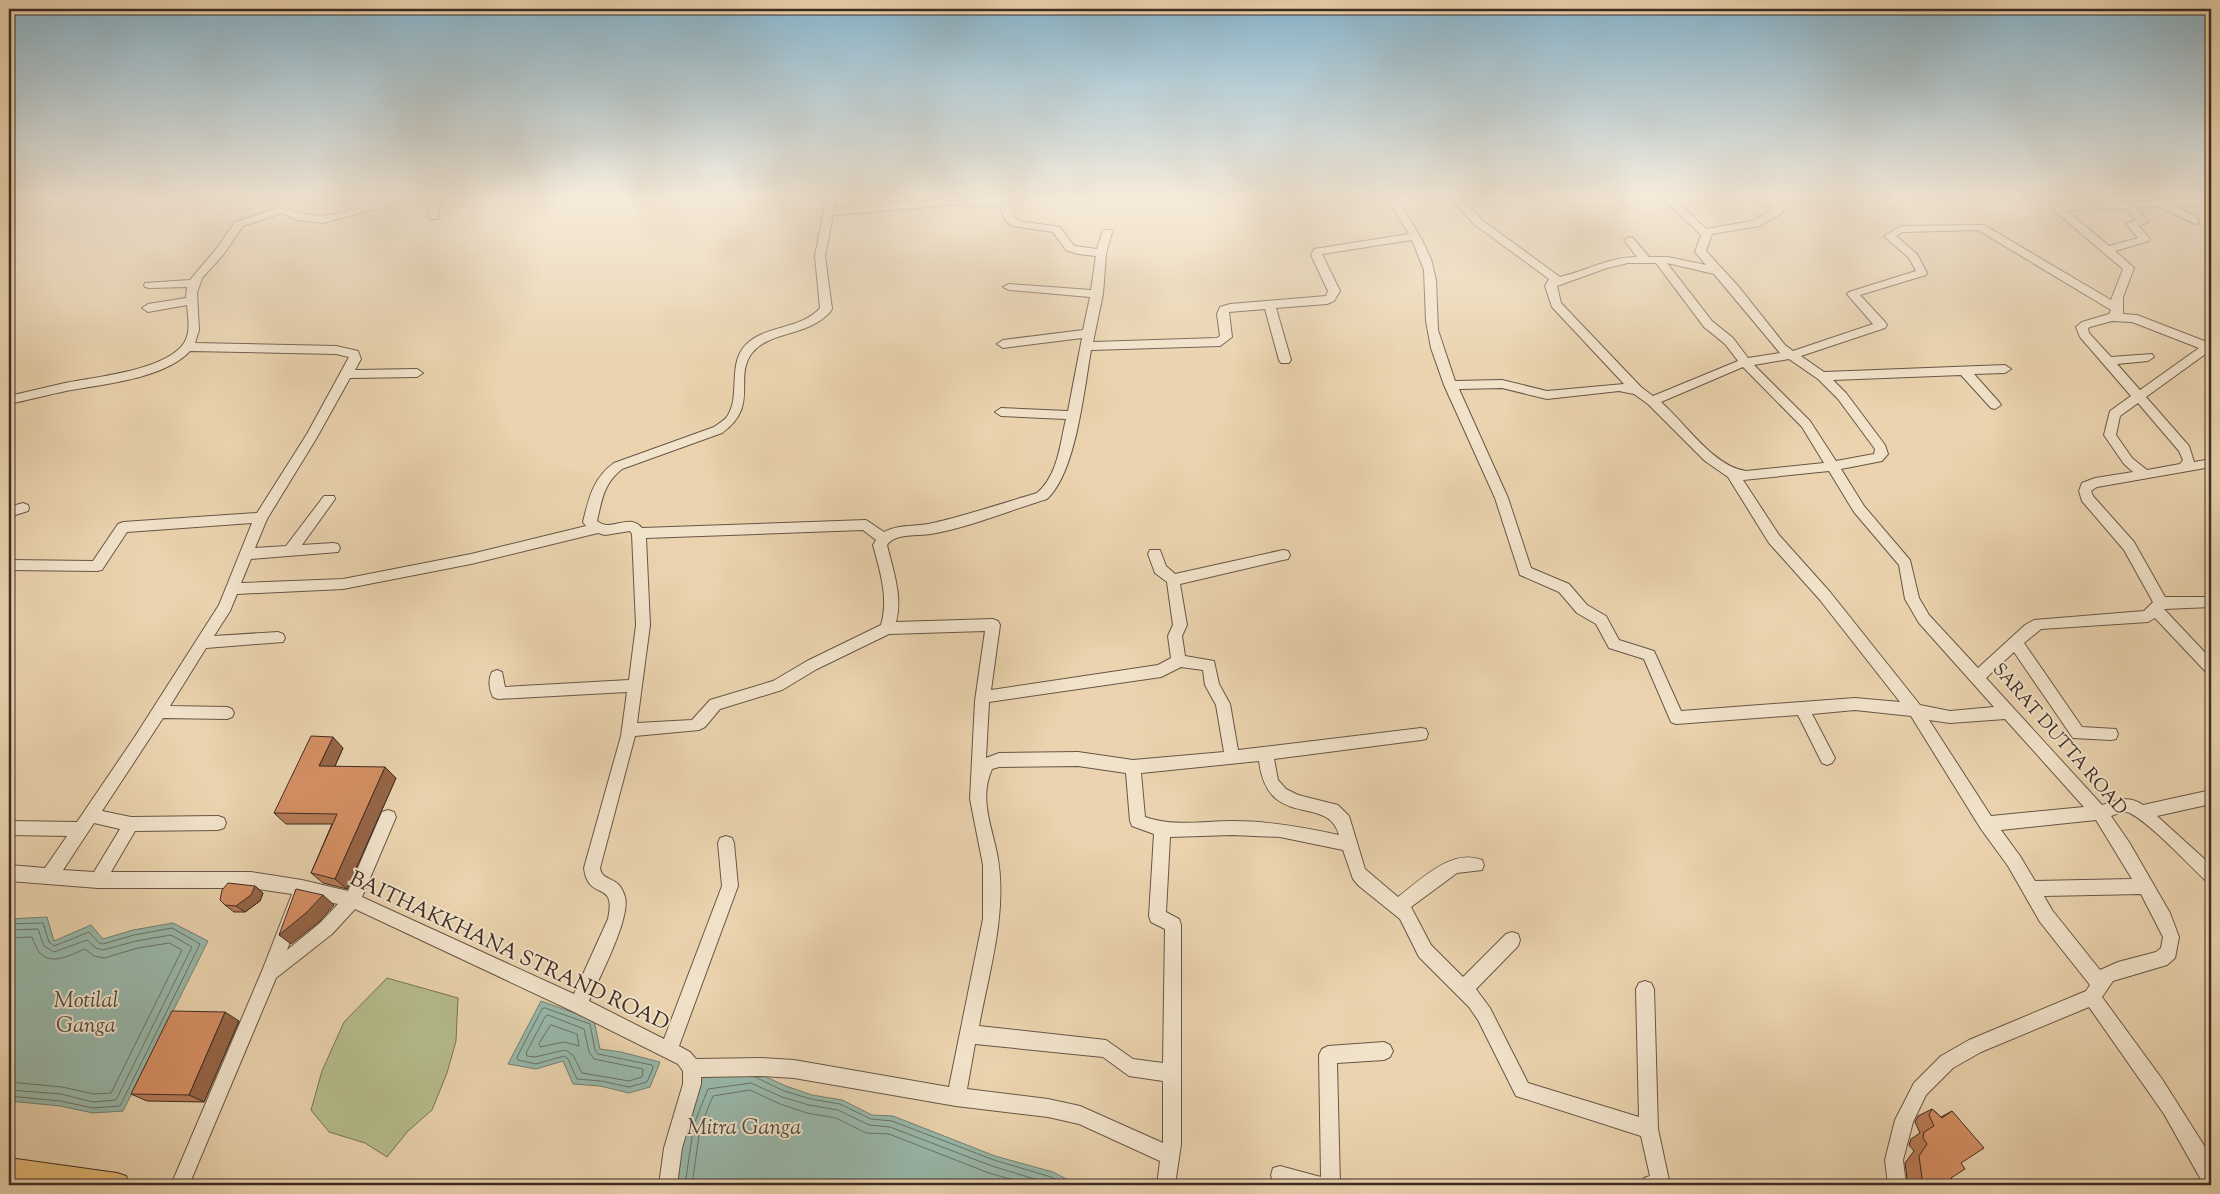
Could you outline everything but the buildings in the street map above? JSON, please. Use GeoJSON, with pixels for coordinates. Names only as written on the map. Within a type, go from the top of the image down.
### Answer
{"type":"FeatureCollection","features":[{"type":"Feature","properties":{"kind":"main road"},"geometry":{"type":"LineString","coordinates":[[9,1170],[117,1185]]}},
{"type":"Feature","properties":{"kind":"street"},"geometry":{"type":"LineString","coordinates":[[9,400],[122,376],[151,368],[174,358],[188,347],[195,325],[192,302],[193,283],[219,254]]}},
{"type":"Feature","properties":{"kind":"street"},"geometry":{"type":"LineString","coordinates":[[596,529],[590,522],[600,481],[608,472],[618,466],[718,430],[731,420],[736,408],[742,361],[749,348],[760,341],[810,324],[822,316],[826,310],[820,254]]}},
{"type":"Feature","properties":{"kind":"street"},"geometry":{"type":"LineString","coordinates":[[886,628],[892,610],[890,581],[880,545],[883,539],[891,534],[943,526],[1042,496],[1058,478],[1074,415],[1089,339],[1102,266],[1101,254]]}},
{"type":"Feature","properties":{"kind":"street"},"geometry":{"type":"LineString","coordinates":[[1003,344],[1089,339],[1220,342],[1226,337],[1224,310],[1323,301],[1330,298],[1334,291],[1317,254]]}},
{"type":"Feature","properties":{"kind":"street"},"geometry":{"type":"LineString","coordinates":[[1421,254],[1431,280],[1430,316],[1432,332],[1450,385],[1497,488],[1524,571],[1564,588],[1582,609],[1602,620],[1614,644],[1650,655],[1676,718],[1802,708],[1875,705],[1950,717],[2008,712]]}},
{"type":"Feature","properties":{"kind":"street"},"geometry":{"type":"LineString","coordinates":[[1521,254],[1557,280]]}},
{"type":"Feature","properties":{"kind":"street"},"geometry":{"type":"LineString","coordinates":[[1641,254],[1646,260]]}},
{"type":"Feature","properties":{"kind":"street"},"geometry":{"type":"LineString","coordinates":[[1702,254],[1735,289],[1772,338],[1822,376],[1842,396],[1881,448],[1882,454],[1878,458],[1834,466],[1746,476],[1732,474]]}},
{"type":"Feature","properties":{"kind":"street"},"geometry":{"type":"LineString","coordinates":[[1652,401],[1745,362],[1792,355],[1881,325],[1854,294],[1922,273],[1910,254]]}},
{"type":"Feature","properties":{"kind":"street"},"geometry":{"type":"LineString","coordinates":[[2022,254],[2114,313],[2210,346]]}},
{"type":"Feature","properties":{"kind":"street"},"geometry":{"type":"LineString","coordinates":[[2112,254],[2129,268],[2117,297],[2114,313]]}},
{"type":"Feature","properties":{"kind":"street"},"geometry":{"type":"LineString","coordinates":[[1719,272],[1658,259],[1616,261],[1578,276],[1557,280],[1552,282],[1551,286],[1556,304],[1637,390],[1669,416],[1709,458],[1732,474],[1774,539],[1825,596],[1916,712],[1987,824],[2014,861],[2046,916],[2192,1138],[2211,1178]]}},
{"type":"Feature","properties":{"kind":"street","name":"SARAT DUTTA ROAD"},"geometry":{"type":"LineString","coordinates":[[1658,259],[1708,324],[1729,341],[1745,362],[1806,424],[1859,508],[1895,550],[1904,564],[1912,599],[1924,619],[2099,813],[2123,848],[2164,919],[2170,937],[2169,952],[2160,959],[2106,975],[2096,991],[1975,1046],[1947,1062],[1920,1089],[1904,1120],[1894,1160],[1897,1185]]}},
{"type":"Feature","properties":{"kind":"street"},"geometry":{"type":"LineString","coordinates":[[149,285],[193,283]]}},
{"type":"Feature","properties":{"kind":"street"},"geometry":{"type":"LineString","coordinates":[[1009,287],[1097,294]]}},
{"type":"Feature","properties":{"kind":"street"},"geometry":{"type":"LineString","coordinates":[[148,308],[192,302]]}},
{"type":"Feature","properties":{"kind":"street"},"geometry":{"type":"LineString","coordinates":[[1269,305],[1285,360]]}},
{"type":"Feature","properties":{"kind":"street"},"geometry":{"type":"LineString","coordinates":[[2114,313],[2082,327],[2084,334],[2185,449],[2189,460],[2184,468]]}},
{"type":"Feature","properties":{"kind":"street"},"geometry":{"type":"LineString","coordinates":[[2145,475],[2128,461],[2110,435],[2114,414],[2210,346]]}},
{"type":"Feature","properties":{"kind":"street"},"geometry":{"type":"LineString","coordinates":[[49,876],[226,607],[261,518],[312,436],[355,359],[354,354],[348,351],[188,347]]}},
{"type":"Feature","properties":{"kind":"street"},"geometry":{"type":"LineString","coordinates":[[2107,361],[2148,356]]}},
{"type":"Feature","properties":{"kind":"street"},"geometry":{"type":"LineString","coordinates":[[1822,376],[2005,369]]}},
{"type":"Feature","properties":{"kind":"street"},"geometry":{"type":"LineString","coordinates":[[1964,371],[1995,405]]}},
{"type":"Feature","properties":{"kind":"street"},"geometry":{"type":"LineString","coordinates":[[347,374],[417,372]]}},
{"type":"Feature","properties":{"kind":"street"},"geometry":{"type":"LineString","coordinates":[[1450,385],[1502,384],[1547,395],[1619,387],[1637,390]]}},
{"type":"Feature","properties":{"kind":"street"},"geometry":{"type":"LineString","coordinates":[[1001,412],[1074,415]]}},
{"type":"Feature","properties":{"kind":"street"},"geometry":{"type":"LineString","coordinates":[[2211,463],[2095,483],[2087,486],[2085,491],[2087,498],[2129,546],[2159,606],[2211,668]]}},
{"type":"Feature","properties":{"kind":"street"},"geometry":{"type":"LineString","coordinates":[[290,551],[329,499]]}},
{"type":"Feature","properties":{"kind":"street"},"geometry":{"type":"LineString","coordinates":[[9,512],[23,508]]}},
{"type":"Feature","properties":{"kind":"street"},"geometry":{"type":"LineString","coordinates":[[9,565],[97,566],[124,527],[261,518]]}},
{"type":"Feature","properties":{"kind":"street"},"geometry":{"type":"LineString","coordinates":[[638,533],[866,525],[883,539]]}},
{"type":"Feature","properties":{"kind":"street"},"geometry":{"type":"LineString","coordinates":[[232,589],[343,584],[471,558],[596,529],[603,531],[623,526],[633,526],[638,533],[643,625],[629,730],[592,868],[593,878],[600,884],[612,887],[618,896],[618,906],[616,918],[578,1006]]}},
{"type":"Feature","properties":{"kind":"street"},"geometry":{"type":"LineString","coordinates":[[246,554],[333,548]]}},
{"type":"Feature","properties":{"kind":"street"},"geometry":{"type":"LineString","coordinates":[[1155,554],[1160,569],[1173,580],[1180,625],[1175,636],[1179,661]]}},
{"type":"Feature","properties":{"kind":"street"},"geometry":{"type":"LineString","coordinates":[[1173,580],[1283,555]]}},
{"type":"Feature","properties":{"kind":"street"},"geometry":{"type":"LineString","coordinates":[[1978,677],[2039,624],[2148,616],[2159,606],[2211,602]]}},
{"type":"Feature","properties":{"kind":"street"},"geometry":{"type":"LineString","coordinates":[[629,730],[694,726],[700,723],[715,704],[778,686],[812,665],[886,628],[993,625],[987,656],[979,730],[977,789],[981,824],[990,857],[991,918],[956,1097]]}},
{"type":"Feature","properties":{"kind":"street"},"geometry":{"type":"LineString","coordinates":[[202,643],[278,638]]}},
{"type":"Feature","properties":{"kind":"street"},"geometry":{"type":"LineString","coordinates":[[2016,643],[2078,732],[2111,734]]}},
{"type":"Feature","properties":{"kind":"street"},"geometry":{"type":"LineString","coordinates":[[983,697],[1161,671],[1179,661],[1209,665],[1212,685],[1223,704],[1232,757]]}},
{"type":"Feature","properties":{"kind":"street"},"geometry":{"type":"LineString","coordinates":[[498,676],[498,693],[635,686]]}},
{"type":"Feature","properties":{"kind":"street"},"geometry":{"type":"LineString","coordinates":[[1802,708],[1827,758]]}},
{"type":"Feature","properties":{"kind":"street"},"geometry":{"type":"LineString","coordinates":[[158,712],[227,713]]}},
{"type":"Feature","properties":{"kind":"street"},"geometry":{"type":"LineString","coordinates":[[977,789],[981,774],[987,764],[999,760],[1078,760],[1133,767],[1266,754],[1421,734]]}},
{"type":"Feature","properties":{"kind":"street"},"geometry":{"type":"LineString","coordinates":[[1266,754],[1271,782],[1277,792],[1285,798],[1332,810],[1339,814],[1343,821],[1354,866],[1365,881],[1398,906],[1412,921],[1419,940],[1428,955],[1464,989],[1484,1014],[1522,1090],[1649,1129]]}},
{"type":"Feature","properties":{"kind":"street"},"geometry":{"type":"LineString","coordinates":[[1133,767],[1138,821],[1162,830],[1232,828],[1280,830],[1349,844]]}},
{"type":"Feature","properties":{"kind":"street"},"geometry":{"type":"LineString","coordinates":[[2143,812],[2211,797]]}},
{"type":"Feature","properties":{"kind":"street"},"geometry":{"type":"LineString","coordinates":[[1987,824],[2099,813],[2122,805],[2132,806],[2143,812],[2211,875]]}},
{"type":"Feature","properties":{"kind":"street"},"geometry":{"type":"LineString","coordinates":[[90,815],[131,824],[218,823]]}},
{"type":"Feature","properties":{"kind":"street"},"geometry":{"type":"LineString","coordinates":[[270,972],[312,940],[352,900],[388,818]]}},
{"type":"Feature","properties":{"kind":"street"},"geometry":{"type":"LineString","coordinates":[[98,880],[131,824]]}},
{"type":"Feature","properties":{"kind":"street"},"geometry":{"type":"LineString","coordinates":[[9,828],[80,830]]}},
{"type":"Feature","properties":{"kind":"street"},"geometry":{"type":"LineString","coordinates":[[1162,830],[1157,916],[1174,924],[1172,1156],[1166,1185]]}},
{"type":"Feature","properties":{"kind":"street"},"geometry":{"type":"LineString","coordinates":[[669,1050],[730,886],[726,842]]}},
{"type":"Feature","properties":{"kind":"street"},"geometry":{"type":"LineString","coordinates":[[1398,906],[1454,866],[1476,865]]}},
{"type":"Feature","properties":{"kind":"street","name":"BAITHAKKHANA STRAND ROAD"},"geometry":{"type":"LineString","coordinates":[[9,872],[98,880],[251,880],[302,888],[352,900],[669,1050],[684,1058],[692,1068]]}},
{"type":"Feature","properties":{"kind":"street"},"geometry":{"type":"LineString","coordinates":[[2030,889],[2145,886]]}},
{"type":"Feature","properties":{"kind":"street"},"geometry":{"type":"LineString","coordinates":[[180,1185],[270,972],[302,888]]}},
{"type":"Feature","properties":{"kind":"street"},"geometry":{"type":"LineString","coordinates":[[1464,989],[1512,940]]}},
{"type":"Feature","properties":{"kind":"street"},"geometry":{"type":"LineString","coordinates":[[1645,989],[1649,1129],[1661,1183],[1652,1185]]}},
{"type":"Feature","properties":{"kind":"street"},"geometry":{"type":"LineString","coordinates":[[968,1034],[1106,1049],[1129,1067],[1172,1073]]}},
{"type":"Feature","properties":{"kind":"street"},"geometry":{"type":"LineString","coordinates":[[1331,1185],[1328,1055],[1384,1051]]}},
{"type":"Feature","properties":{"kind":"street"},"geometry":{"type":"LineString","coordinates":[[668,1185],[673,1148],[692,1084],[692,1068],[760,1066],[794,1069],[956,1097],[1048,1108],[1080,1115],[1172,1156]]}},
{"type":"Feature","properties":{"kind":"street"},"geometry":{"type":"LineString","coordinates":[[1280,1175],[1317,1185]]}},
{"type":"Feature","properties":{"kind":"green space"},"geometry":{"type":"Polygon","coordinates":[[[387,978],[458,998],[456,1041],[447,1073],[432,1110],[408,1131],[387,1157],[365,1143],[329,1132],[311,1110],[322,1071],[344,1022],[387,978]]]}},
{"type":"Feature","properties":{"kind":"water","name":"Motilal Ganga"},"geometry":{"type":"Polygon","coordinates":[[[47,917],[54,941],[91,925],[103,939],[133,930],[173,923],[208,941],[123,1111],[93,1113],[60,1106],[9,1101],[9,919],[47,917]]]}},
{"type":"Feature","properties":{"kind":"water"},"geometry":{"type":"Polygon","coordinates":[[[541,1001],[594,1020],[600,1049],[621,1052],[660,1062],[650,1087],[629,1093],[600,1086],[573,1084],[563,1061],[536,1069],[508,1064],[541,1001]]]}},
{"type":"Feature","properties":{"kind":"water","name":"Mitra Ganga"},"geometry":{"type":"Polygon","coordinates":[[[753,1071],[812,1095],[842,1100],[872,1115],[893,1116],[995,1156],[1053,1172],[1078,1185],[674,1185],[677,1142],[688,1102],[701,1078],[753,1071]]]}}]}
